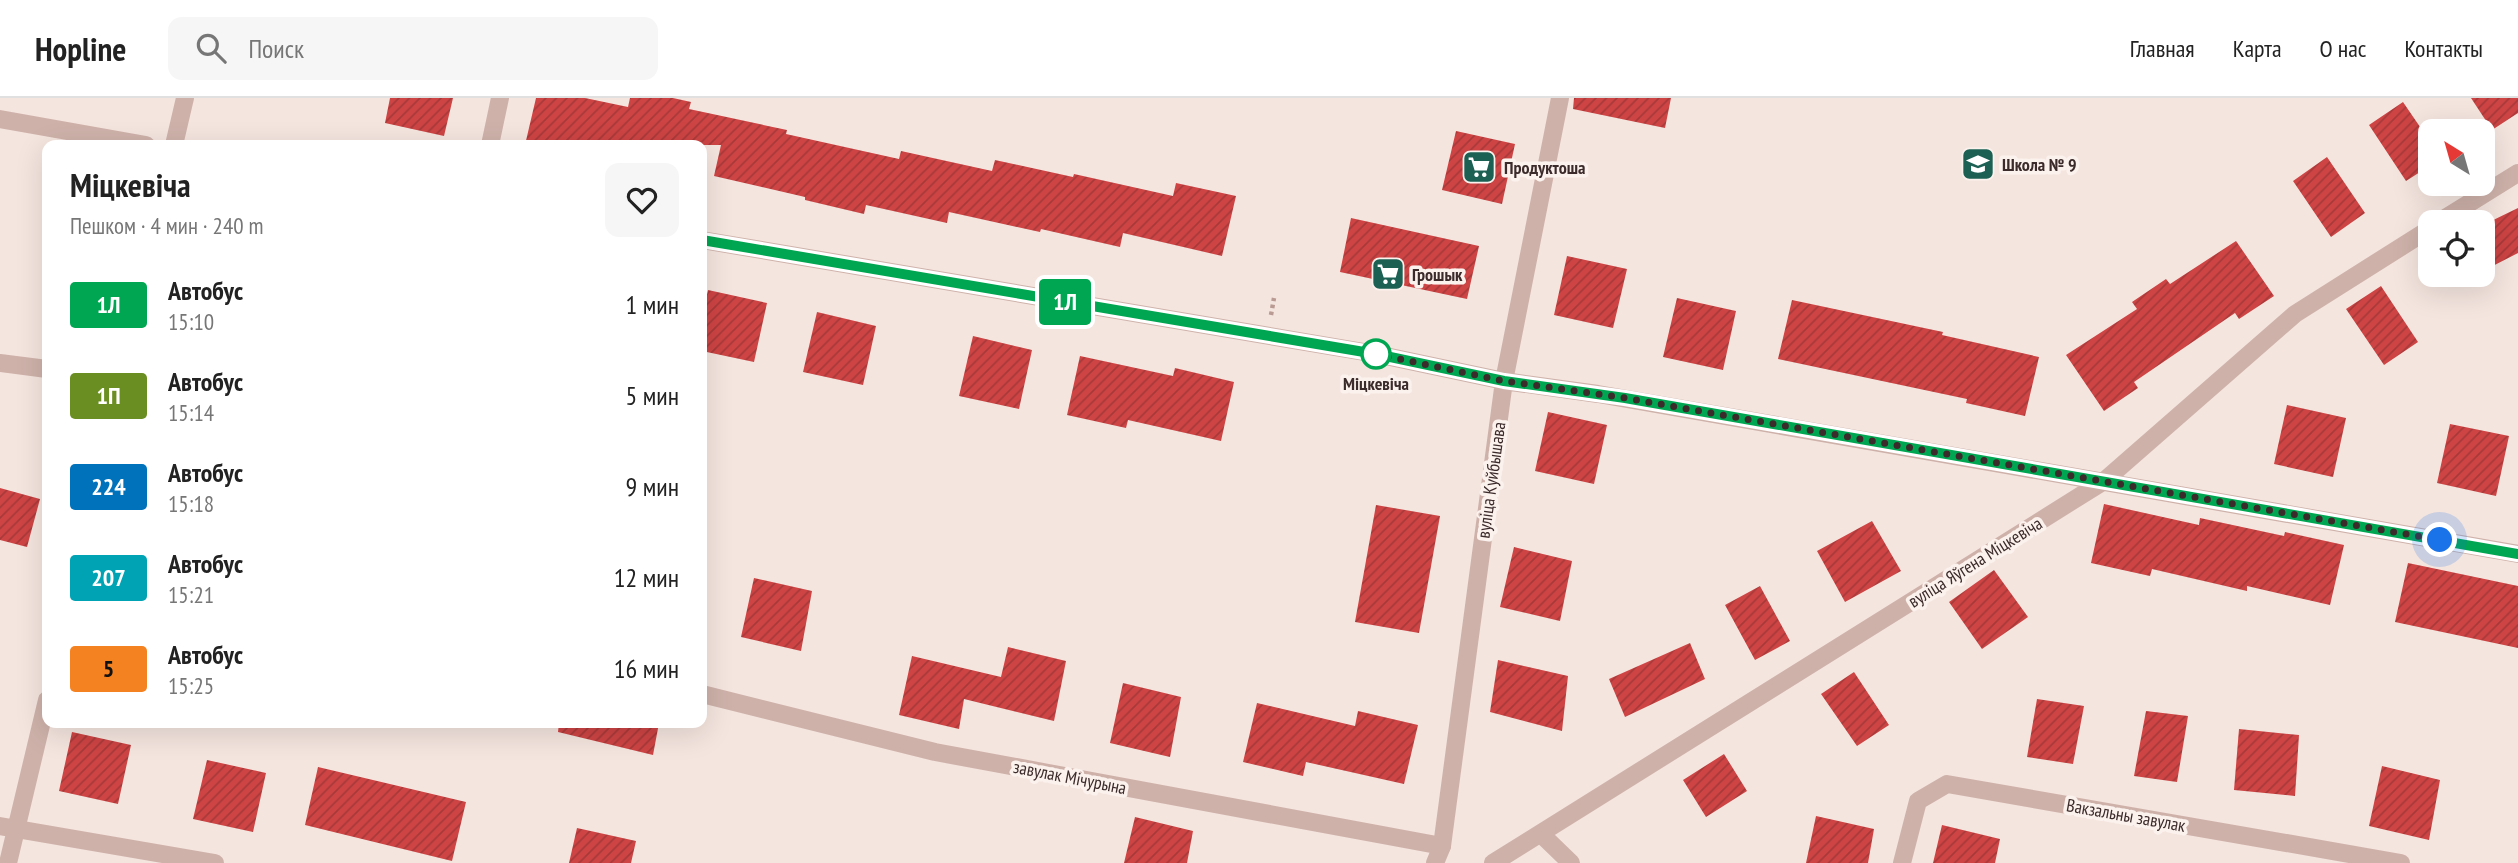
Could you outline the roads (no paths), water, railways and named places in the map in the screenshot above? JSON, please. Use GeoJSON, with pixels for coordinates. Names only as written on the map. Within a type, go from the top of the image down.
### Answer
{"type":"FeatureCollection","features":[{"type":"Feature","properties":{"kind":"street"},"geometry":{"type":"LineString","coordinates":[[175,140],[185,98]]}},
{"type":"Feature","properties":{"kind":"street"},"geometry":{"type":"LineString","coordinates":[[492,140],[500,98]]}},
{"type":"Feature","properties":{"kind":"street","name":"вуліца Куйбышава"},"geometry":{"type":"LineString","coordinates":[[1438,855],[1504,381],[1560,98]]}},
{"type":"Feature","properties":{"kind":"street"},"geometry":{"type":"LineString","coordinates":[[0,119],[118,140]]}},
{"type":"Feature","properties":{"kind":"street"},"geometry":{"type":"LineString","coordinates":[[2458,210],[2518,173]]}},
{"type":"Feature","properties":{"kind":"street","name":"вуліца Яўгена Міцкевіча"},"geometry":{"type":"LineString","coordinates":[[1493,863],[2104,481],[2295,314],[2418,236]]}},
{"type":"Feature","properties":{"kind":"street"},"geometry":{"type":"LineString","coordinates":[[707,241],[1376,354],[1504,381],[1611,396],[2518,554]]}},
{"type":"Feature","properties":{"kind":"street"},"geometry":{"type":"LineString","coordinates":[[0,363],[42,368]]}},
{"type":"Feature","properties":{"kind":"street","name":"завулак Мічурына"},"geometry":{"type":"LineString","coordinates":[[707,695],[935,752],[1438,855]]}},
{"type":"Feature","properties":{"kind":"street"},"geometry":{"type":"LineString","coordinates":[[8,863],[8,828],[42,716]]}},
{"type":"Feature","properties":{"kind":"street","name":"Вакзальны завулак"},"geometry":{"type":"LineString","coordinates":[[1902,863],[1918,801],[1947,784],[2401,863]]}},
{"type":"Feature","properties":{"kind":"street"},"geometry":{"type":"LineString","coordinates":[[8,828],[215,863]]}},
{"type":"Feature","properties":{"kind":"street"},"geometry":{"type":"LineString","coordinates":[[1541,834],[1571,863]]}},
{"type":"Feature","properties":{"kind":"place","name":"Школа № 9"},"geometry":{"type":"Point","coordinates":[1978,164]}},
{"type":"Feature","properties":{"kind":"place","name":"Продуктоша"},"geometry":{"type":"Point","coordinates":[1479,167]}},
{"type":"Feature","properties":{"kind":"place","name":"Грошык"},"geometry":{"type":"Point","coordinates":[1388,274]}},
{"type":"Feature","properties":{"kind":"place","name":"Міцкевіча"},"geometry":{"type":"Point","coordinates":[1376,354]}}]}
